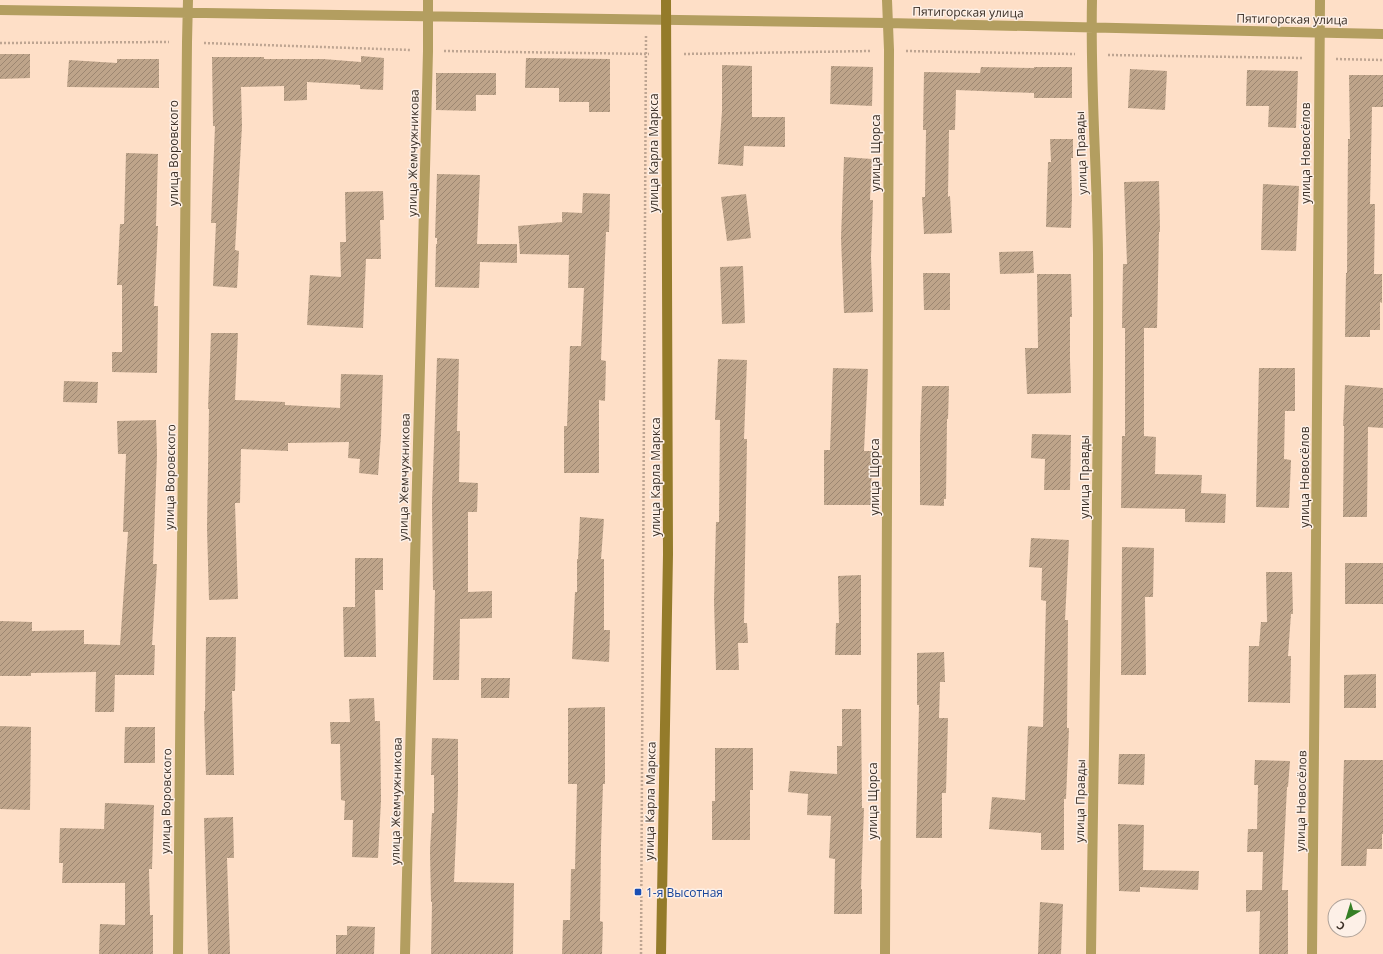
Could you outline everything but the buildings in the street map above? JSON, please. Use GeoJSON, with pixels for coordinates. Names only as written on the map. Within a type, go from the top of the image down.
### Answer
{"type":"FeatureCollection","features":[{"type":"Feature","properties":{"kind":"main road","name":"улица Карла Маркса"},"geometry":{"type":"LineString","coordinates":[[661,954],[668,554],[666,0]]}},
{"type":"Feature","properties":{"kind":"street","name":"улица Воровского"},"geometry":{"type":"LineString","coordinates":[[178,954],[188,0]]}},
{"type":"Feature","properties":{"kind":"street","name":"улица Жемчужникова"},"geometry":{"type":"LineString","coordinates":[[405,954],[428,51],[428,0]]}},
{"type":"Feature","properties":{"kind":"street","name":"улица Щорса"},"geometry":{"type":"LineString","coordinates":[[885,954],[887,0]]}},
{"type":"Feature","properties":{"kind":"street","name":"улица Правды"},"geometry":{"type":"LineString","coordinates":[[1091,954],[1097,510],[1098,275],[1091,54],[1092,0]]}},
{"type":"Feature","properties":{"kind":"street","name":"улица Новосёлов"},"geometry":{"type":"LineString","coordinates":[[1312,954],[1316,542],[1318,59],[1320,0]]}},
{"type":"Feature","properties":{"kind":"street","name":"Пятигорская улица"},"geometry":{"type":"LineString","coordinates":[[0,10],[666,19],[1383,34]]}},
{"type":"Feature","properties":{"kind":"path"},"geometry":{"type":"LineString","coordinates":[[641,954],[645,54],[647,19]]}},
{"type":"Feature","properties":{"kind":"path"},"geometry":{"type":"LineString","coordinates":[[0,43],[187,42],[428,51],[645,54],[888,50],[1383,60]]}},
{"type":"Feature","properties":{"kind":"place","name":"1-я Высотная"},"geometry":{"type":"Point","coordinates":[638,892]}}]}
